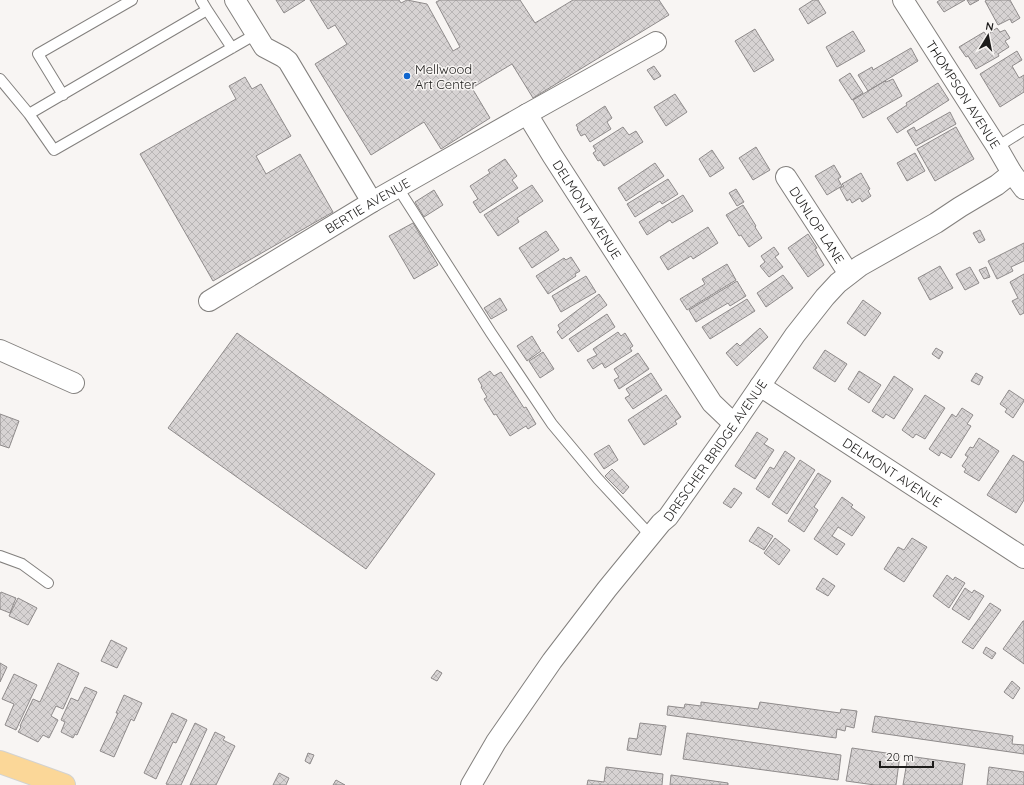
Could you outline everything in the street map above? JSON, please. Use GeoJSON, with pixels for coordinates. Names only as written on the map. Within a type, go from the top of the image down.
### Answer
{"type":"FeatureCollection","features":[{"type":"Feature","properties":{"kind":"main road"},"geometry":{"type":"LineString","coordinates":[[0,762],[64,785]]}},
{"type":"Feature","properties":{"kind":"street"},"geometry":{"type":"LineString","coordinates":[[235,0],[264,47],[288,61],[372,202]]}},
{"type":"Feature","properties":{"kind":"street","name":"THOMPSON AVENUE"},"geometry":{"type":"LineString","coordinates":[[903,0],[1018,181]]}},
{"type":"Feature","properties":{"kind":"street"},"geometry":{"type":"LineString","coordinates":[[527,114],[656,42]]}},
{"type":"Feature","properties":{"kind":"street","name":"BERTIE AVENUE"},"geometry":{"type":"LineString","coordinates":[[209,301],[372,202],[527,114]]}},
{"type":"Feature","properties":{"kind":"street","name":"DELMONT AVENUE"},"geometry":{"type":"LineString","coordinates":[[527,114],[712,403],[734,424]]}},
{"type":"Feature","properties":{"kind":"street","name":"DUNLOP LANE"},"geometry":{"type":"LineString","coordinates":[[786,177],[849,274]]}},
{"type":"Feature","properties":{"kind":"street","name":"DRESCHER BRIDGE AVENUE"},"geometry":{"type":"LineString","coordinates":[[471,785],[496,742],[552,661],[608,589],[668,517],[795,335],[824,297],[838,283],[860,266],[936,223],[997,185],[1018,181]]}},
{"type":"Feature","properties":{"kind":"street"},"geometry":{"type":"LineString","coordinates":[[0,350],[74,383]]}},
{"type":"Feature","properties":{"kind":"street","name":"DELMONT AVENUE"},"geometry":{"type":"LineString","coordinates":[[760,386],[1024,558]]}},
{"type":"Feature","properties":{"kind":"lane"},"geometry":{"type":"LineString","coordinates":[[62,95],[38,54],[132,0]]}},
{"type":"Feature","properties":{"kind":"lane"},"geometry":{"type":"LineString","coordinates":[[200,0],[232,48]]}},
{"type":"Feature","properties":{"kind":"lane"},"geometry":{"type":"LineString","coordinates":[[29,114],[207,10]]}},
{"type":"Feature","properties":{"kind":"lane"},"geometry":{"type":"LineString","coordinates":[[0,79],[29,114],[54,150],[256,34]]}},
{"type":"Feature","properties":{"kind":"lane"},"geometry":{"type":"LineString","coordinates":[[997,147],[1024,130]]}},
{"type":"Feature","properties":{"kind":"lane"},"geometry":{"type":"LineString","coordinates":[[398,188],[490,333],[552,424],[598,479],[651,536]]}},
{"type":"Feature","properties":{"kind":"lane"},"geometry":{"type":"LineString","coordinates":[[0,556],[22,564],[48,583]]}},
{"type":"Feature","properties":{"kind":"building"},"geometry":{"type":"Polygon","coordinates":[[[276,0],[305,0],[284,13],[276,0]]]}},
{"type":"Feature","properties":{"kind":"building","name":"Mellwood Art Center"},"geometry":{"type":"Polygon","coordinates":[[[310,0],[399,0],[401,3],[407,0],[427,4],[453,51],[460,47],[436,2],[440,0],[520,0],[535,23],[573,0],[659,0],[669,15],[533,98],[512,64],[472,88],[490,118],[441,149],[424,122],[371,155],[315,64],[347,44],[335,25],[328,29],[310,0]]]}},
{"type":"Feature","properties":{"kind":"building"},"geometry":{"type":"Polygon","coordinates":[[[813,0],[818,0],[826,13],[808,24],[799,9],[813,0]]]}},
{"type":"Feature","properties":{"kind":"building"},"geometry":{"type":"Polygon","coordinates":[[[940,0],[965,0],[944,12],[937,2],[940,0]]]}},
{"type":"Feature","properties":{"kind":"building"},"geometry":{"type":"Polygon","coordinates":[[[967,0],[979,0],[970,5],[967,0]]]}},
{"type":"Feature","properties":{"kind":"building"},"geometry":{"type":"Polygon","coordinates":[[[1010,0],[1020,18],[1012,23],[1010,19],[998,25],[985,1],[1010,0]]]}},
{"type":"Feature","properties":{"kind":"building"},"geometry":{"type":"Polygon","coordinates":[[[997,28],[1000,32],[1005,30],[1010,38],[1005,41],[1009,47],[998,54],[999,56],[976,69],[968,56],[966,57],[959,47],[984,32],[986,35],[997,28]]]}},
{"type":"Feature","properties":{"kind":"building"},"geometry":{"type":"Polygon","coordinates":[[[755,29],[774,60],[754,72],[735,41],[755,29]]]}},
{"type":"Feature","properties":{"kind":"building"},"geometry":{"type":"Polygon","coordinates":[[[853,31],[865,51],[837,67],[826,47],[853,31]]]}},
{"type":"Feature","properties":{"kind":"building"},"geometry":{"type":"Polygon","coordinates":[[[911,48],[918,61],[868,91],[858,75],[872,67],[873,70],[911,48]]]}},
{"type":"Feature","properties":{"kind":"building"},"geometry":{"type":"Polygon","coordinates":[[[1017,51],[1022,60],[1012,66],[1019,78],[1024,75],[1024,92],[1000,107],[980,74],[1017,51]]]}},
{"type":"Feature","properties":{"kind":"building"},"geometry":{"type":"Polygon","coordinates":[[[654,66],[661,76],[654,80],[647,70],[654,66]]]}},
{"type":"Feature","properties":{"kind":"building"},"geometry":{"type":"Polygon","coordinates":[[[850,73],[863,93],[852,100],[839,80],[850,73]]]}},
{"type":"Feature","properties":{"kind":"building"},"geometry":{"type":"Polygon","coordinates":[[[245,77],[252,89],[261,84],[291,136],[256,156],[266,174],[300,154],[333,212],[213,281],[140,154],[236,99],[229,86],[245,77]]]}},
{"type":"Feature","properties":{"kind":"building"},"geometry":{"type":"Polygon","coordinates":[[[893,79],[902,96],[863,118],[853,100],[885,81],[886,82],[893,79]]]}},
{"type":"Feature","properties":{"kind":"building"},"geometry":{"type":"Polygon","coordinates":[[[938,83],[949,100],[897,133],[887,118],[907,105],[906,103],[938,83]]]}},
{"type":"Feature","properties":{"kind":"building"},"geometry":{"type":"Polygon","coordinates":[[[675,94],[687,112],[666,126],[654,107],[675,94]]]}},
{"type":"Feature","properties":{"kind":"building"},"geometry":{"type":"Polygon","coordinates":[[[605,106],[612,118],[607,122],[611,129],[590,142],[585,134],[581,136],[576,125],[605,106]]]}},
{"type":"Feature","properties":{"kind":"building"},"geometry":{"type":"Polygon","coordinates":[[[950,112],[956,124],[916,146],[907,131],[914,127],[916,131],[950,112]]]}},
{"type":"Feature","properties":{"kind":"building"},"geometry":{"type":"Polygon","coordinates":[[[623,127],[629,135],[636,131],[643,142],[604,166],[600,160],[598,161],[593,153],[596,151],[593,146],[623,127]]]}},
{"type":"Feature","properties":{"kind":"building"},"geometry":{"type":"Polygon","coordinates":[[[956,127],[974,159],[935,181],[917,149],[956,127]]]}},
{"type":"Feature","properties":{"kind":"building"},"geometry":{"type":"Polygon","coordinates":[[[756,147],[770,170],[753,180],[739,158],[756,147]]]}},
{"type":"Feature","properties":{"kind":"building"},"geometry":{"type":"Polygon","coordinates":[[[712,150],[724,168],[710,177],[699,159],[712,150]]]}},
{"type":"Feature","properties":{"kind":"building"},"geometry":{"type":"Polygon","coordinates":[[[915,153],[925,171],[907,181],[897,163],[915,153]]]}},
{"type":"Feature","properties":{"kind":"building"},"geometry":{"type":"Polygon","coordinates":[[[505,159],[517,176],[512,180],[518,188],[480,213],[473,202],[478,199],[470,186],[490,173],[488,170],[505,159]]]}},
{"type":"Feature","properties":{"kind":"building"},"geometry":{"type":"Polygon","coordinates":[[[655,163],[664,176],[626,201],[618,188],[655,163]]]}},
{"type":"Feature","properties":{"kind":"building"},"geometry":{"type":"Polygon","coordinates":[[[834,165],[841,177],[838,179],[842,186],[827,195],[815,176],[834,165]]]}},
{"type":"Feature","properties":{"kind":"building"},"geometry":{"type":"Polygon","coordinates":[[[861,173],[870,189],[868,191],[871,196],[862,202],[860,198],[852,203],[850,199],[847,201],[840,188],[844,186],[842,184],[861,173]]]}},
{"type":"Feature","properties":{"kind":"building"},"geometry":{"type":"Polygon","coordinates":[[[668,179],[678,194],[662,204],[660,201],[635,217],[627,204],[668,179]]]}},
{"type":"Feature","properties":{"kind":"building"},"geometry":{"type":"Polygon","coordinates":[[[532,185],[543,201],[517,218],[519,222],[498,236],[484,215],[532,185]]]}},
{"type":"Feature","properties":{"kind":"building"},"geometry":{"type":"Polygon","coordinates":[[[736,189],[744,202],[737,206],[729,193],[736,189]]]}},
{"type":"Feature","properties":{"kind":"building"},"geometry":{"type":"Polygon","coordinates":[[[434,190],[443,205],[424,217],[415,202],[434,190]]]}},
{"type":"Feature","properties":{"kind":"building"},"geometry":{"type":"Polygon","coordinates":[[[683,195],[693,211],[672,223],[670,220],[647,235],[639,222],[683,195]]]}},
{"type":"Feature","properties":{"kind":"building"},"geometry":{"type":"Polygon","coordinates":[[[743,205],[762,238],[749,247],[741,235],[739,236],[726,215],[743,205]]]}},
{"type":"Feature","properties":{"kind":"building"},"geometry":{"type":"Polygon","coordinates":[[[413,223],[438,265],[414,279],[389,236],[413,223]]]}},
{"type":"Feature","properties":{"kind":"building"},"geometry":{"type":"Polygon","coordinates":[[[708,227],[718,243],[693,259],[691,256],[668,270],[660,257],[708,227]]]}},
{"type":"Feature","properties":{"kind":"building"},"geometry":{"type":"Polygon","coordinates":[[[980,230],[985,240],[979,243],[973,233],[980,230]]]}},
{"type":"Feature","properties":{"kind":"building"},"geometry":{"type":"Polygon","coordinates":[[[546,231],[559,250],[532,268],[519,248],[546,231]]]}},
{"type":"Feature","properties":{"kind":"building"},"geometry":{"type":"Polygon","coordinates":[[[808,234],[817,248],[815,249],[824,265],[808,277],[788,248],[808,234]]]}},
{"type":"Feature","properties":{"kind":"building"},"geometry":{"type":"Polygon","coordinates":[[[1024,243],[1024,261],[1011,267],[1013,271],[997,279],[988,261],[1024,243]]]}},
{"type":"Feature","properties":{"kind":"building"},"geometry":{"type":"Polygon","coordinates":[[[774,247],[779,254],[775,257],[783,267],[769,277],[760,266],[765,262],[761,256],[774,247]]]}},
{"type":"Feature","properties":{"kind":"building"},"geometry":{"type":"Polygon","coordinates":[[[571,257],[580,271],[575,274],[576,276],[548,294],[536,276],[564,258],[566,260],[571,257]]]}},
{"type":"Feature","properties":{"kind":"building"},"geometry":{"type":"Polygon","coordinates":[[[727,264],[736,280],[687,310],[680,299],[705,284],[702,279],[727,264]]]}},
{"type":"Feature","properties":{"kind":"building"},"geometry":{"type":"Polygon","coordinates":[[[940,266],[953,288],[930,300],[918,278],[940,266]]]}},
{"type":"Feature","properties":{"kind":"building"},"geometry":{"type":"Polygon","coordinates":[[[970,267],[979,283],[965,290],[956,274],[970,267]]]}},
{"type":"Feature","properties":{"kind":"building"},"geometry":{"type":"Polygon","coordinates":[[[986,267],[990,277],[984,279],[979,270],[986,267]]]}},
{"type":"Feature","properties":{"kind":"building"},"geometry":{"type":"Polygon","coordinates":[[[1024,274],[1024,313],[1020,315],[1012,301],[1018,298],[1010,282],[1024,274]]]}},
{"type":"Feature","properties":{"kind":"building"},"geometry":{"type":"Polygon","coordinates":[[[783,275],[793,288],[766,307],[757,293],[783,275]]]}},
{"type":"Feature","properties":{"kind":"building"},"geometry":{"type":"Polygon","coordinates":[[[586,276],[596,292],[561,312],[552,296],[586,276]]]}},
{"type":"Feature","properties":{"kind":"building"},"geometry":{"type":"Polygon","coordinates":[[[737,281],[746,296],[730,306],[728,303],[696,322],[689,310],[737,281]]]}},
{"type":"Feature","properties":{"kind":"building"},"geometry":{"type":"Polygon","coordinates":[[[599,294],[607,305],[562,339],[557,332],[560,329],[558,325],[599,294]]]}},
{"type":"Feature","properties":{"kind":"building"},"geometry":{"type":"Polygon","coordinates":[[[500,298],[507,310],[491,319],[484,308],[500,298]]]}},
{"type":"Feature","properties":{"kind":"building"},"geometry":{"type":"Polygon","coordinates":[[[747,299],[755,311],[710,339],[702,327],[747,299]]]}},
{"type":"Feature","properties":{"kind":"building"},"geometry":{"type":"Polygon","coordinates":[[[863,300],[881,313],[865,336],[847,323],[863,300]]]}},
{"type":"Feature","properties":{"kind":"building"},"geometry":{"type":"Polygon","coordinates":[[[607,314],[615,327],[578,352],[569,339],[607,314]]]}},
{"type":"Feature","properties":{"kind":"building"},"geometry":{"type":"Polygon","coordinates":[[[760,328],[768,337],[737,366],[726,353],[737,343],[740,346],[760,328]]]}},
{"type":"Feature","properties":{"kind":"building"},"geometry":{"type":"Polygon","coordinates":[[[618,332],[621,336],[625,333],[633,346],[630,348],[632,351],[605,368],[602,363],[593,369],[587,360],[597,355],[593,349],[618,332]]]}},
{"type":"Feature","properties":{"kind":"building"},"geometry":{"type":"Polygon","coordinates":[[[237,333],[435,474],[366,569],[168,428],[237,333]]]}},
{"type":"Feature","properties":{"kind":"building"},"geometry":{"type":"Polygon","coordinates":[[[532,336],[541,351],[527,361],[517,346],[532,336]]]}},
{"type":"Feature","properties":{"kind":"building"},"geometry":{"type":"Polygon","coordinates":[[[936,348],[943,352],[939,359],[932,354],[936,348]]]}},
{"type":"Feature","properties":{"kind":"building"},"geometry":{"type":"Polygon","coordinates":[[[825,350],[847,364],[835,382],[813,368],[825,350]]]}},
{"type":"Feature","properties":{"kind":"building"},"geometry":{"type":"Polygon","coordinates":[[[543,352],[554,369],[540,378],[529,361],[543,352]]]}},
{"type":"Feature","properties":{"kind":"building"},"geometry":{"type":"Polygon","coordinates":[[[638,353],[649,369],[619,389],[614,380],[619,377],[614,369],[638,353]]]}},
{"type":"Feature","properties":{"kind":"building"},"geometry":{"type":"Polygon","coordinates":[[[490,371],[494,376],[501,372],[536,424],[528,429],[526,426],[510,436],[484,399],[487,397],[478,379],[490,371]]]}},
{"type":"Feature","properties":{"kind":"building"},"geometry":{"type":"Polygon","coordinates":[[[859,371],[881,385],[869,403],[848,389],[859,371]]]}},
{"type":"Feature","properties":{"kind":"building"},"geometry":{"type":"Polygon","coordinates":[[[651,373],[662,390],[633,409],[625,398],[630,395],[626,389],[651,373]]]}},
{"type":"Feature","properties":{"kind":"building"},"geometry":{"type":"Polygon","coordinates":[[[976,373],[983,377],[979,385],[971,381],[976,373]]]}},
{"type":"Feature","properties":{"kind":"building"},"geometry":{"type":"Polygon","coordinates":[[[894,376],[913,389],[894,419],[886,414],[883,418],[872,411],[894,376]]]}},
{"type":"Feature","properties":{"kind":"building"},"geometry":{"type":"Polygon","coordinates":[[[1009,390],[1024,400],[1013,418],[1005,412],[1007,409],[1000,404],[1009,390]]]}},
{"type":"Feature","properties":{"kind":"building"},"geometry":{"type":"Polygon","coordinates":[[[666,395],[681,417],[675,421],[677,424],[644,445],[628,420],[666,395]]]}},
{"type":"Feature","properties":{"kind":"building"},"geometry":{"type":"Polygon","coordinates":[[[925,395],[945,408],[925,439],[916,434],[913,438],[902,430],[925,395]]]}},
{"type":"Feature","properties":{"kind":"building"},"geometry":{"type":"Polygon","coordinates":[[[962,408],[973,415],[967,424],[971,426],[951,458],[941,452],[939,456],[929,449],[952,414],[956,417],[962,408]]]}},
{"type":"Feature","properties":{"kind":"building"},"geometry":{"type":"Polygon","coordinates":[[[0,414],[19,421],[9,448],[0,445],[0,414]]]}},
{"type":"Feature","properties":{"kind":"building"},"geometry":{"type":"Polygon","coordinates":[[[757,432],[768,439],[764,444],[774,450],[755,479],[735,466],[757,432]]]}},
{"type":"Feature","properties":{"kind":"building"},"geometry":{"type":"Polygon","coordinates":[[[979,438],[999,451],[979,481],[964,472],[966,469],[962,466],[968,457],[965,455],[970,447],[973,448],[979,438]]]}},
{"type":"Feature","properties":{"kind":"building"},"geometry":{"type":"Polygon","coordinates":[[[609,445],[618,460],[604,469],[594,454],[609,445]]]}},
{"type":"Feature","properties":{"kind":"building"},"geometry":{"type":"Polygon","coordinates":[[[785,451],[795,458],[769,498],[756,489],[770,467],[774,469],[785,451]]]}},
{"type":"Feature","properties":{"kind":"building"},"geometry":{"type":"Polygon","coordinates":[[[1013,455],[1024,462],[1024,500],[1016,513],[987,495],[1013,455]]]}},
{"type":"Feature","properties":{"kind":"building"},"geometry":{"type":"Polygon","coordinates":[[[800,460],[815,470],[787,514],[772,504],[800,460]]]}},
{"type":"Feature","properties":{"kind":"building"},"geometry":{"type":"Polygon","coordinates":[[[612,469],[629,487],[623,494],[605,476],[612,469]]]}},
{"type":"Feature","properties":{"kind":"building"},"geometry":{"type":"Polygon","coordinates":[[[818,473],[831,481],[814,507],[818,510],[804,532],[788,521],[818,473]]]}},
{"type":"Feature","properties":{"kind":"building"},"geometry":{"type":"Polygon","coordinates":[[[734,488],[742,493],[731,508],[723,503],[734,488]]]}},
{"type":"Feature","properties":{"kind":"building"},"geometry":{"type":"Polygon","coordinates":[[[842,497],[853,505],[851,507],[865,517],[852,536],[838,527],[832,536],[845,544],[837,555],[814,539],[842,497]]]}},
{"type":"Feature","properties":{"kind":"building"},"geometry":{"type":"Polygon","coordinates":[[[758,527],[773,536],[764,550],[749,541],[758,527]]]}},
{"type":"Feature","properties":{"kind":"building"},"geometry":{"type":"Polygon","coordinates":[[[775,538],[790,550],[779,565],[764,553],[775,538]]]}},
{"type":"Feature","properties":{"kind":"building"},"geometry":{"type":"Polygon","coordinates":[[[912,538],[927,547],[904,582],[884,569],[898,547],[904,550],[912,538]]]}},
{"type":"Feature","properties":{"kind":"building"},"geometry":{"type":"Polygon","coordinates":[[[947,575],[953,580],[955,577],[965,583],[949,608],[933,596],[947,575]]]}},
{"type":"Feature","properties":{"kind":"building"},"geometry":{"type":"Polygon","coordinates":[[[823,578],[835,586],[828,596],[816,589],[823,578]]]}},
{"type":"Feature","properties":{"kind":"building"},"geometry":{"type":"Polygon","coordinates":[[[965,588],[972,593],[974,590],[984,596],[969,620],[952,609],[965,588]]]}},
{"type":"Feature","properties":{"kind":"building"},"geometry":{"type":"Polygon","coordinates":[[[1,592],[16,598],[10,613],[0,609],[1,592]]]}},
{"type":"Feature","properties":{"kind":"building"},"geometry":{"type":"Polygon","coordinates":[[[18,598],[37,608],[28,625],[9,616],[18,598]]]}},
{"type":"Feature","properties":{"kind":"building"},"geometry":{"type":"Polygon","coordinates":[[[990,603],[1001,610],[973,649],[962,642],[990,603]]]}},
{"type":"Feature","properties":{"kind":"building"},"geometry":{"type":"Polygon","coordinates":[[[1024,621],[1024,664],[1003,649],[1024,621]]]}},
{"type":"Feature","properties":{"kind":"building"},"geometry":{"type":"Polygon","coordinates":[[[111,640],[127,648],[117,668],[101,661],[111,640]]]}},
{"type":"Feature","properties":{"kind":"building"},"geometry":{"type":"Polygon","coordinates":[[[986,647],[996,653],[992,659],[983,653],[986,647]]]}},
{"type":"Feature","properties":{"kind":"building"},"geometry":{"type":"Polygon","coordinates":[[[0,663],[7,667],[0,682],[0,663]]]}},
{"type":"Feature","properties":{"kind":"building"},"geometry":{"type":"Polygon","coordinates":[[[58,663],[79,673],[63,709],[56,706],[51,716],[58,720],[49,738],[43,735],[38,742],[18,732],[33,699],[40,702],[58,663]]]}},
{"type":"Feature","properties":{"kind":"building"},"geometry":{"type":"Polygon","coordinates":[[[437,670],[442,673],[437,681],[431,678],[437,670]]]}},
{"type":"Feature","properties":{"kind":"building"},"geometry":{"type":"Polygon","coordinates":[[[14,674],[37,685],[16,730],[5,725],[14,704],[2,699],[14,674]]]}},
{"type":"Feature","properties":{"kind":"building"},"geometry":{"type":"Polygon","coordinates":[[[1012,681],[1020,688],[1013,699],[1004,692],[1012,681]]]}},
{"type":"Feature","properties":{"kind":"building"},"geometry":{"type":"Polygon","coordinates":[[[85,687],[97,692],[77,735],[75,734],[73,738],[61,732],[65,722],[61,720],[71,698],[78,701],[85,687]]]}},
{"type":"Feature","properties":{"kind":"building"},"geometry":{"type":"Polygon","coordinates":[[[124,695],[142,703],[134,721],[131,719],[114,757],[100,751],[118,713],[116,713],[124,695]]]}},
{"type":"Feature","properties":{"kind":"building"},"geometry":{"type":"Polygon","coordinates":[[[701,702],[758,709],[760,702],[840,713],[841,709],[857,711],[854,728],[846,726],[845,731],[837,729],[836,738],[667,715],[668,706],[684,708],[685,704],[701,706],[701,702]]]}},
{"type":"Feature","properties":{"kind":"building"},"geometry":{"type":"Polygon","coordinates":[[[172,713],[187,720],[176,743],[173,742],[156,779],[144,773],[172,713]]]}},
{"type":"Feature","properties":{"kind":"building"},"geometry":{"type":"Polygon","coordinates":[[[875,716],[1013,736],[1012,744],[1024,745],[1024,754],[872,732],[875,716]]]}},
{"type":"Feature","properties":{"kind":"building"},"geometry":{"type":"Polygon","coordinates":[[[195,723],[207,729],[181,785],[168,785],[166,784],[195,723]]]}},
{"type":"Feature","properties":{"kind":"building"},"geometry":{"type":"Polygon","coordinates":[[[640,723],[666,726],[661,755],[627,750],[629,738],[637,739],[640,723]]]}},
{"type":"Feature","properties":{"kind":"building"},"geometry":{"type":"Polygon","coordinates":[[[215,732],[225,737],[223,740],[235,746],[216,785],[190,785],[215,732]]]}},
{"type":"Feature","properties":{"kind":"building"},"geometry":{"type":"Polygon","coordinates":[[[687,733],[841,755],[838,780],[683,759],[687,733]]]}},
{"type":"Feature","properties":{"kind":"building"},"geometry":{"type":"Polygon","coordinates":[[[852,748],[900,755],[896,785],[875,785],[846,781],[852,748]]]}},
{"type":"Feature","properties":{"kind":"building"},"geometry":{"type":"Polygon","coordinates":[[[308,753],[314,755],[310,764],[305,761],[308,753]]]}},
{"type":"Feature","properties":{"kind":"building"},"geometry":{"type":"Polygon","coordinates":[[[908,756],[965,764],[962,785],[903,785],[908,756]]]}},
{"type":"Feature","properties":{"kind":"building"},"geometry":{"type":"Polygon","coordinates":[[[606,767],[663,774],[662,785],[587,785],[588,780],[604,782],[606,767]]]}},
{"type":"Feature","properties":{"kind":"building"},"geometry":{"type":"Polygon","coordinates":[[[989,767],[1024,772],[1024,785],[987,785],[989,767]]]}},
{"type":"Feature","properties":{"kind":"building"},"geometry":{"type":"Polygon","coordinates":[[[279,773],[289,778],[286,785],[273,785],[279,773]]]}},
{"type":"Feature","properties":{"kind":"building"},"geometry":{"type":"Polygon","coordinates":[[[671,775],[728,783],[728,785],[670,785],[671,775]]]}},
{"type":"Feature","properties":{"kind":"building"},"geometry":{"type":"Polygon","coordinates":[[[336,780],[345,785],[333,785],[336,780]]]}},
{"type":"Feature","properties":{"kind":"place","name":"Mellwood Art Center"},"geometry":{"type":"Point","coordinates":[407,76]}}]}
